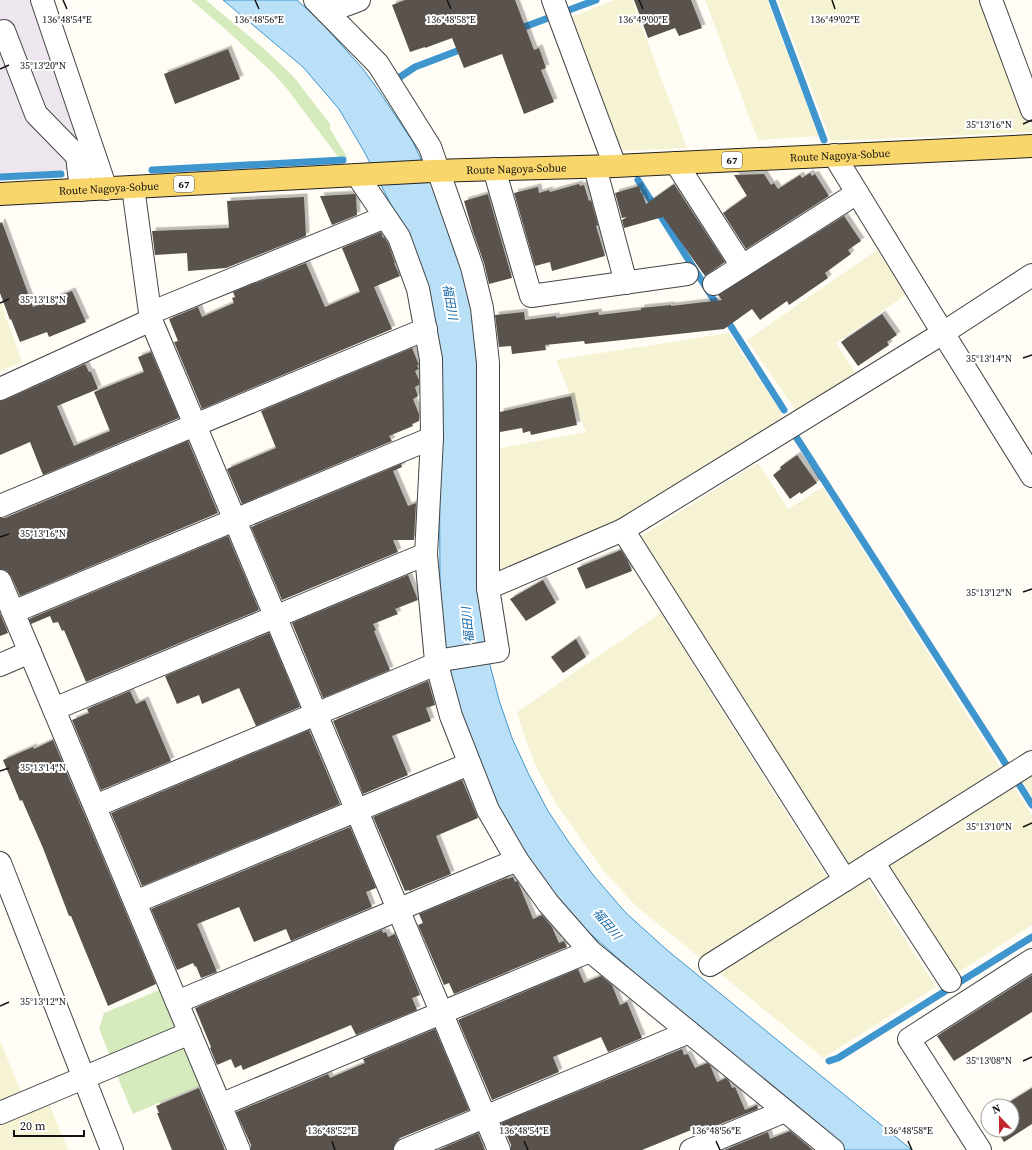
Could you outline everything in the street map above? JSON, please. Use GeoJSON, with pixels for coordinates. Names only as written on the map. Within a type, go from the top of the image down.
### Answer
{"type":"FeatureCollection","features":[{"type":"Feature","properties":{"kind":"main road","name":"Route Nagoya-Sobue"},"geometry":{"type":"LineString","coordinates":[[0,194],[435,170],[605,166],[1032,146]]}},
{"type":"Feature","properties":{"kind":"street"},"geometry":{"type":"LineString","coordinates":[[42,0],[106,188]]}},
{"type":"Feature","properties":{"kind":"street"},"geometry":{"type":"LineString","coordinates":[[321,6],[359,0]]}},
{"type":"Feature","properties":{"kind":"street"},"geometry":{"type":"LineString","coordinates":[[553,0],[605,166],[626,283]]}},
{"type":"Feature","properties":{"kind":"street"},"geometry":{"type":"LineString","coordinates":[[991,0],[1032,110]]}},
{"type":"Feature","properties":{"kind":"street"},"geometry":{"type":"LineString","coordinates":[[95,806],[316,714],[438,661],[498,651],[488,588],[488,363],[482,308],[472,267],[435,170],[430,147],[378,64],[321,6]]}},
{"type":"Feature","properties":{"kind":"street"},"geometry":{"type":"LineString","coordinates":[[4,31],[36,114],[77,156],[81,190]]}},
{"type":"Feature","properties":{"kind":"street"},"geometry":{"type":"LineString","coordinates":[[834,155],[1032,476]]}},
{"type":"Feature","properties":{"kind":"street"},"geometry":{"type":"LineString","coordinates":[[676,163],[742,266]]}},
{"type":"Feature","properties":{"kind":"street"},"geometry":{"type":"LineString","coordinates":[[494,169],[531,296],[688,274]]}},
{"type":"Feature","properties":{"kind":"street"},"geometry":{"type":"LineString","coordinates":[[362,175],[385,217],[399,237],[418,289],[426,329],[431,359],[432,438],[426,554],[438,661],[451,716],[488,810],[517,860],[548,903],[590,950],[833,1150]]}},
{"type":"Feature","properties":{"kind":"street"},"geometry":{"type":"LineString","coordinates":[[133,187],[150,317],[499,1150]]}},
{"type":"Feature","properties":{"kind":"street"},"geometry":{"type":"LineString","coordinates":[[714,284],[857,193]]}},
{"type":"Feature","properties":{"kind":"street"},"geometry":{"type":"LineString","coordinates":[[0,389],[150,317],[385,217]]}},
{"type":"Feature","properties":{"kind":"street"},"geometry":{"type":"LineString","coordinates":[[488,588],[624,530],[943,333],[1032,274]]}},
{"type":"Feature","properties":{"kind":"street"},"geometry":{"type":"LineString","coordinates":[[0,506],[426,329]]}},
{"type":"Feature","properties":{"kind":"street"},"geometry":{"type":"LineString","coordinates":[[13,612],[432,438]]}},
{"type":"Feature","properties":{"kind":"street"},"geometry":{"type":"LineString","coordinates":[[624,530],[845,880]]}},
{"type":"Feature","properties":{"kind":"street"},"geometry":{"type":"LineString","coordinates":[[54,709],[426,554]]}},
{"type":"Feature","properties":{"kind":"street"},"geometry":{"type":"LineString","coordinates":[[0,581],[239,1150]]}},
{"type":"Feature","properties":{"kind":"street"},"geometry":{"type":"LineString","coordinates":[[0,665],[30,652]]}},
{"type":"Feature","properties":{"kind":"street"},"geometry":{"type":"LineString","coordinates":[[710,965],[1032,762]]}},
{"type":"Feature","properties":{"kind":"street"},"geometry":{"type":"LineString","coordinates":[[135,902],[469,764]]}},
{"type":"Feature","properties":{"kind":"street"},"geometry":{"type":"LineString","coordinates":[[177,1002],[517,860]]}},
{"type":"Feature","properties":{"kind":"street"},"geometry":{"type":"LineString","coordinates":[[873,862],[950,981]]}},
{"type":"Feature","properties":{"kind":"street"},"geometry":{"type":"LineString","coordinates":[[0,863],[112,1150]]}},
{"type":"Feature","properties":{"kind":"street"},"geometry":{"type":"LineString","coordinates":[[220,1105],[590,950]]}},
{"type":"Feature","properties":{"kind":"street"},"geometry":{"type":"LineString","coordinates":[[980,1150],[909,1039],[1032,960]]}},
{"type":"Feature","properties":{"kind":"street"},"geometry":{"type":"LineString","coordinates":[[405,1150],[689,1032]]}},
{"type":"Feature","properties":{"kind":"street"},"geometry":{"type":"LineString","coordinates":[[0,1113],[190,1033]]}},
{"type":"Feature","properties":{"kind":"street"},"geometry":{"type":"LineString","coordinates":[[691,1150],[785,1111]]}},
{"type":"Feature","properties":{"kind":"shaded area"},"geometry":{"type":"Polygon","coordinates":[[[0,0],[36,0],[93,169],[0,174],[0,0]]]}},
{"type":"Feature","properties":{"kind":"shaded area"},"geometry":{"type":"Polygon","coordinates":[[[615,0],[632,0],[687,148],[621,151],[571,17],[615,0]]]}},
{"type":"Feature","properties":{"kind":"shaded area"},"geometry":{"type":"Polygon","coordinates":[[[705,0],[767,0],[819,136],[758,140],[705,0]]]}},
{"type":"Feature","properties":{"kind":"shaded area"},"geometry":{"type":"Polygon","coordinates":[[[778,0],[984,0],[1032,132],[831,141],[778,0]]]}},
{"type":"Feature","properties":{"kind":"shaded area"},"geometry":{"type":"Polygon","coordinates":[[[877,250],[907,294],[836,343],[857,375],[799,415],[747,340],[877,250]]]}},
{"type":"Feature","properties":{"kind":"shaded area"},"geometry":{"type":"Polygon","coordinates":[[[0,300],[22,362],[0,371],[0,300]]]}},
{"type":"Feature","properties":{"kind":"shaded area"},"geometry":{"type":"Polygon","coordinates":[[[729,333],[780,411],[784,422],[629,519],[495,573],[495,449],[586,432],[556,360],[729,333]]]}},
{"type":"Feature","properties":{"kind":"shaded area"},"geometry":{"type":"Polygon","coordinates":[[[758,463],[788,509],[823,487],[1002,770],[846,870],[638,538],[758,463]]]}},
{"type":"Feature","properties":{"kind":"shaded area"},"geometry":{"type":"Polygon","coordinates":[[[661,613],[829,881],[704,961],[637,907],[603,870],[557,805],[536,767],[517,712],[661,613]]]}},
{"type":"Feature","properties":{"kind":"shaded area"},"geometry":{"type":"Polygon","coordinates":[[[1032,770],[1032,797],[1020,778],[1032,770]]]}},
{"type":"Feature","properties":{"kind":"shaded area"},"geometry":{"type":"Polygon","coordinates":[[[1011,783],[1032,815],[1032,925],[954,975],[883,865],[1011,783]]]}},
{"type":"Feature","properties":{"kind":"shaded area"},"geometry":{"type":"Polygon","coordinates":[[[867,880],[936,987],[823,1058],[717,971],[825,899],[829,904],[867,880]]]}},
{"type":"Feature","properties":{"kind":"shaded area"},"geometry":{"type":"Polygon","coordinates":[[[0,1041],[22,1094],[0,1103],[0,1041]]]}},
{"type":"Feature","properties":{"kind":"shaded area"},"geometry":{"type":"Polygon","coordinates":[[[47,1099],[68,1150],[0,1150],[0,1119],[47,1099]]]}},
{"type":"Feature","properties":{"kind":"green space"},"geometry":{"type":"Polygon","coordinates":[[[191,0],[206,0],[263,48],[293,76],[330,124],[330,129],[347,157],[338,157],[288,90],[272,72],[191,0]]]}},
{"type":"Feature","properties":{"kind":"green space"},"geometry":{"type":"Polygon","coordinates":[[[162,989],[176,1024],[174,1032],[111,1058],[99,1029],[104,1013],[162,989]]]}},
{"type":"Feature","properties":{"kind":"green space"},"geometry":{"type":"Polygon","coordinates":[[[176,1045],[186,1049],[201,1085],[133,1114],[115,1071],[176,1045]]]}},
{"type":"Feature","properties":{"kind":"water","name":"福田川"},"geometry":{"type":"Polygon","coordinates":[[[223,0],[297,0],[320,21],[363,69],[413,142],[428,175],[453,238],[475,309],[489,661],[499,700],[512,738],[548,811],[594,876],[626,913],[667,950],[912,1150],[845,1150],[638,976],[585,929],[545,884],[515,840],[490,789],[466,728],[453,689],[445,644],[440,591],[439,354],[409,241],[365,153],[339,109],[303,67],[223,0]]]}},
{"type":"Feature","properties":{"kind":"building"},"geometry":{"type":"Polygon","coordinates":[[[405,0],[515,0],[534,50],[539,48],[546,68],[541,70],[554,102],[524,114],[502,54],[464,68],[452,38],[410,52],[392,5],[405,0]]]}},
{"type":"Feature","properties":{"kind":"building"},"geometry":{"type":"Polygon","coordinates":[[[634,0],[691,0],[702,28],[679,36],[675,28],[648,38],[634,0]]]}},
{"type":"Feature","properties":{"kind":"building"},"geometry":{"type":"Polygon","coordinates":[[[228,49],[240,79],[175,104],[164,74],[228,49]]]}},
{"type":"Feature","properties":{"kind":"building"},"geometry":{"type":"Polygon","coordinates":[[[810,173],[812,176],[815,174],[829,196],[746,249],[723,213],[747,196],[734,175],[764,174],[771,185],[774,183],[778,189],[800,175],[802,178],[810,173]]]}},
{"type":"Feature","properties":{"kind":"building"},"geometry":{"type":"Polygon","coordinates":[[[579,184],[580,186],[584,185],[589,201],[591,200],[598,225],[596,226],[605,256],[552,271],[550,262],[535,266],[514,193],[538,187],[539,193],[549,190],[550,192],[579,184]]]}},
{"type":"Feature","properties":{"kind":"building"},"geometry":{"type":"Polygon","coordinates":[[[674,184],[725,262],[705,276],[663,217],[624,228],[622,220],[627,217],[622,218],[615,193],[639,186],[646,204],[674,184]]]}},
{"type":"Feature","properties":{"kind":"building"},"geometry":{"type":"Polygon","coordinates":[[[355,194],[357,215],[332,225],[320,196],[355,194]]]}},
{"type":"Feature","properties":{"kind":"building"},"geometry":{"type":"Polygon","coordinates":[[[488,194],[512,278],[489,284],[484,263],[464,201],[488,194]]]}},
{"type":"Feature","properties":{"kind":"building"},"geometry":{"type":"Polygon","coordinates":[[[304,197],[306,236],[226,268],[188,271],[187,253],[155,255],[152,231],[229,228],[227,201],[304,197]]]}},
{"type":"Feature","properties":{"kind":"building"},"geometry":{"type":"Polygon","coordinates":[[[844,216],[861,241],[848,250],[851,254],[825,273],[828,278],[789,305],[787,301],[760,320],[752,309],[724,329],[585,344],[584,341],[545,345],[546,350],[512,354],[511,346],[499,347],[495,315],[524,312],[525,320],[556,316],[556,318],[598,312],[599,315],[641,310],[641,308],[722,300],[718,295],[844,216]]]}},
{"type":"Feature","properties":{"kind":"building"},"geometry":{"type":"Polygon","coordinates":[[[2,222],[33,307],[72,291],[86,322],[49,337],[47,332],[20,342],[0,293],[0,223],[2,222]]]}},
{"type":"Feature","properties":{"kind":"building"},"geometry":{"type":"Polygon","coordinates":[[[381,232],[383,238],[384,237],[388,243],[400,276],[374,287],[392,329],[202,409],[174,342],[178,341],[169,319],[198,307],[202,317],[234,303],[232,298],[235,297],[233,292],[306,263],[325,307],[360,292],[342,248],[381,232]]]}},
{"type":"Feature","properties":{"kind":"building"},"geometry":{"type":"Polygon","coordinates":[[[882,314],[897,335],[887,342],[889,345],[858,366],[841,342],[882,314]]]}},
{"type":"Feature","properties":{"kind":"building"},"geometry":{"type":"Polygon","coordinates":[[[412,348],[419,365],[417,365],[419,369],[415,371],[419,380],[419,385],[415,387],[418,396],[413,399],[419,414],[419,421],[412,424],[413,426],[389,436],[392,441],[242,504],[227,469],[276,448],[261,411],[412,348]]]}},
{"type":"Feature","properties":{"kind":"building"},"geometry":{"type":"Polygon","coordinates":[[[151,352],[179,418],[43,475],[30,442],[0,455],[0,401],[85,364],[89,372],[91,372],[98,389],[57,406],[74,446],[110,431],[94,392],[144,372],[138,357],[151,352]]]}},
{"type":"Feature","properties":{"kind":"building"},"geometry":{"type":"Polygon","coordinates":[[[571,396],[577,425],[531,435],[530,431],[523,433],[522,428],[500,432],[500,412],[571,396]]]}},
{"type":"Feature","properties":{"kind":"building"},"geometry":{"type":"Polygon","coordinates":[[[188,441],[218,513],[20,596],[11,576],[7,571],[0,569],[0,518],[5,518],[188,441]]]}},
{"type":"Feature","properties":{"kind":"building"},"geometry":{"type":"Polygon","coordinates":[[[797,455],[817,483],[801,494],[800,492],[790,499],[773,475],[781,469],[780,467],[797,455]]]}},
{"type":"Feature","properties":{"kind":"building"},"geometry":{"type":"Polygon","coordinates":[[[401,464],[402,467],[393,471],[408,506],[416,503],[414,540],[393,540],[398,552],[282,600],[251,527],[401,464]]]}},
{"type":"Feature","properties":{"kind":"building"},"geometry":{"type":"Polygon","coordinates":[[[228,536],[259,610],[86,682],[64,630],[62,631],[58,622],[53,623],[50,616],[31,624],[29,619],[228,536]]]}},
{"type":"Feature","properties":{"kind":"building"},"geometry":{"type":"Polygon","coordinates":[[[621,550],[632,571],[586,589],[577,568],[621,550]]]}},
{"type":"Feature","properties":{"kind":"building"},"geometry":{"type":"Polygon","coordinates":[[[408,575],[418,600],[395,609],[398,614],[373,624],[376,630],[374,631],[390,670],[323,698],[292,623],[408,575]]]}},
{"type":"Feature","properties":{"kind":"building"},"geometry":{"type":"Polygon","coordinates":[[[543,580],[556,603],[526,621],[510,599],[543,580]]]}},
{"type":"Feature","properties":{"kind":"building"},"geometry":{"type":"Polygon","coordinates":[[[0,613],[8,633],[0,636],[0,613]]]}},
{"type":"Feature","properties":{"kind":"building"},"geometry":{"type":"Polygon","coordinates":[[[269,633],[300,707],[256,726],[239,688],[202,704],[199,695],[177,704],[165,676],[269,633]]]}},
{"type":"Feature","properties":{"kind":"building"},"geometry":{"type":"Polygon","coordinates":[[[576,639],[586,657],[563,673],[551,657],[576,639]]]}},
{"type":"Feature","properties":{"kind":"building"},"geometry":{"type":"Polygon","coordinates":[[[428,681],[435,705],[426,708],[431,721],[392,736],[408,775],[363,794],[333,721],[428,681]]]}},
{"type":"Feature","properties":{"kind":"building"},"geometry":{"type":"Polygon","coordinates":[[[130,691],[136,704],[145,700],[171,761],[101,790],[72,720],[89,713],[87,709],[130,691]]]}},
{"type":"Feature","properties":{"kind":"building"},"geometry":{"type":"Polygon","coordinates":[[[309,730],[340,804],[142,886],[111,813],[309,730]]]}},
{"type":"Feature","properties":{"kind":"building"},"geometry":{"type":"Polygon","coordinates":[[[53,740],[156,984],[108,1006],[71,916],[69,916],[43,848],[22,800],[20,801],[3,760],[33,747],[34,749],[53,740]]]}},
{"type":"Feature","properties":{"kind":"building"},"geometry":{"type":"Polygon","coordinates":[[[462,780],[478,818],[436,836],[451,874],[409,891],[405,891],[373,817],[462,780]]]}},
{"type":"Feature","properties":{"kind":"building"},"geometry":{"type":"Polygon","coordinates":[[[350,827],[376,888],[366,892],[372,907],[291,941],[286,929],[254,942],[239,907],[197,924],[217,972],[201,978],[196,966],[195,967],[193,963],[177,970],[151,909],[350,827]]]}},
{"type":"Feature","properties":{"kind":"building"},"geometry":{"type":"Polygon","coordinates":[[[513,877],[515,882],[518,882],[533,919],[542,915],[552,927],[559,943],[564,941],[567,947],[454,994],[449,983],[444,985],[418,925],[423,923],[419,914],[507,878],[513,877]]]}},
{"type":"Feature","properties":{"kind":"building"},"geometry":{"type":"Polygon","coordinates":[[[382,930],[383,933],[386,932],[388,937],[395,934],[420,995],[412,998],[417,1010],[356,1035],[351,1025],[243,1070],[241,1065],[235,1068],[231,1059],[217,1065],[195,1008],[382,930]]]}},
{"type":"Feature","properties":{"kind":"building"},"geometry":{"type":"Polygon","coordinates":[[[578,969],[584,983],[601,976],[612,985],[620,1005],[627,1002],[642,1038],[608,1052],[601,1037],[553,1057],[559,1072],[492,1100],[458,1020],[578,969]]]}},
{"type":"Feature","properties":{"kind":"building"},"geometry":{"type":"Polygon","coordinates":[[[1032,975],[1032,1012],[954,1061],[937,1036],[1032,975]]]}},
{"type":"Feature","properties":{"kind":"building"},"geometry":{"type":"Polygon","coordinates":[[[435,1029],[469,1110],[400,1138],[395,1143],[393,1150],[251,1150],[251,1145],[236,1112],[328,1074],[330,1078],[365,1063],[363,1059],[435,1029]]]}},
{"type":"Feature","properties":{"kind":"building"},"geometry":{"type":"Polygon","coordinates":[[[682,1049],[684,1055],[688,1054],[695,1068],[707,1063],[710,1065],[717,1082],[726,1078],[732,1088],[735,1087],[745,1110],[757,1105],[758,1109],[698,1133],[696,1128],[642,1150],[511,1150],[511,1145],[501,1123],[682,1049]]]}},
{"type":"Feature","properties":{"kind":"building"},"geometry":{"type":"Polygon","coordinates":[[[199,1088],[225,1150],[172,1150],[157,1113],[159,1113],[156,1106],[199,1088]]]}},
{"type":"Feature","properties":{"kind":"building"},"geometry":{"type":"Polygon","coordinates":[[[1032,1088],[1032,1124],[1020,1132],[1020,1098],[1016,1098],[1032,1088]]]}},
{"type":"Feature","properties":{"kind":"building"},"geometry":{"type":"Polygon","coordinates":[[[790,1131],[813,1150],[724,1150],[768,1132],[770,1139],[790,1131]]]}},
{"type":"Feature","properties":{"kind":"building"},"geometry":{"type":"Polygon","coordinates":[[[478,1133],[485,1150],[438,1150],[478,1133]]]}},
{"type":"Feature","properties":{"kind":"building"},"geometry":{"type":"Polygon","coordinates":[[[1002,1138],[1010,1138],[1004,1142],[1002,1138]]]}},
{"type":"Feature","properties":{"kind":"waterway"},"geometry":{"type":"LineString","coordinates":[[569,10],[596,0]]}},
{"type":"Feature","properties":{"kind":"waterway"},"geometry":{"type":"LineString","coordinates":[[772,0],[824,140]]}},
{"type":"Feature","properties":{"kind":"waterway"},"geometry":{"type":"LineString","coordinates":[[516,30],[551,17]]}},
{"type":"Feature","properties":{"kind":"waterway"},"geometry":{"type":"LineString","coordinates":[[400,77],[415,67],[465,48]]}},
{"type":"Feature","properties":{"kind":"waterway"},"geometry":{"type":"LineString","coordinates":[[152,170],[343,160]]}},
{"type":"Feature","properties":{"kind":"waterway"},"geometry":{"type":"LineString","coordinates":[[0,177],[61,174]]}},
{"type":"Feature","properties":{"kind":"waterway"},"geometry":{"type":"LineString","coordinates":[[638,180],[719,308]]}},
{"type":"Feature","properties":{"kind":"waterway"},"geometry":{"type":"LineString","coordinates":[[725,317],[784,410]]}},
{"type":"Feature","properties":{"kind":"waterway"},"geometry":{"type":"LineString","coordinates":[[790,434],[793,432],[1007,766]]}},
{"type":"Feature","properties":{"kind":"waterway"},"geometry":{"type":"LineString","coordinates":[[1017,781],[1032,805]]}},
{"type":"Feature","properties":{"kind":"waterway"},"geometry":{"type":"LineString","coordinates":[[829,1061],[838,1058],[1032,937]]}}]}
